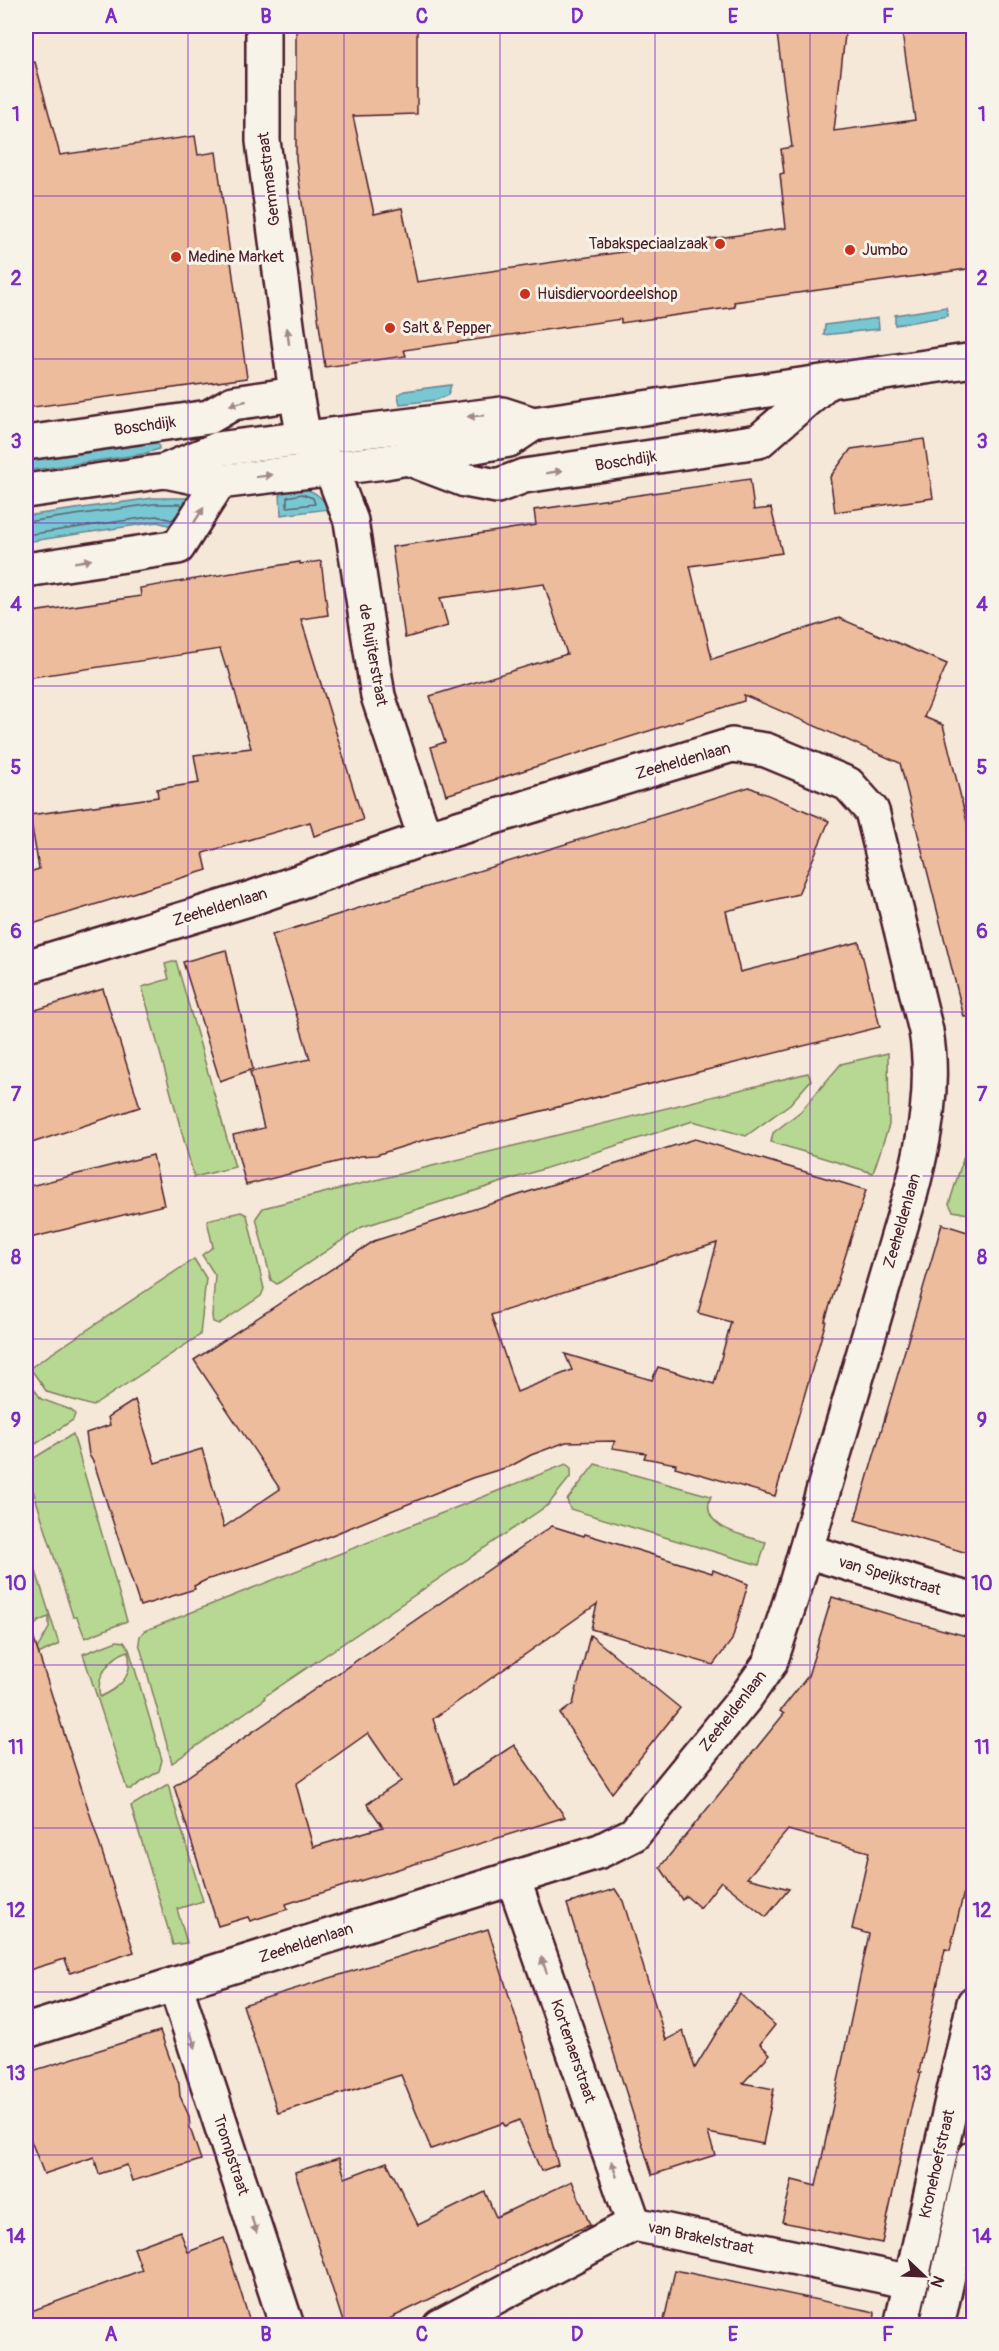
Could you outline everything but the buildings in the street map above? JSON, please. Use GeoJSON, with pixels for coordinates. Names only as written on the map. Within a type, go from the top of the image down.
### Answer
{"type":"FeatureCollection","features":[{"type":"Feature","properties":{"kind":"street","name":"Gemmastraat"},"geometry":{"type":"LineString","coordinates":[[263,26],[263,141],[296,394],[304,438]]}},
{"type":"Feature","properties":{"kind":"street","name":"Boschdijk"},"geometry":{"type":"LineString","coordinates":[[26,491],[165,471],[218,449],[502,414],[532,424],[974,360]]}},
{"type":"Feature","properties":{"kind":"street","name":"Boschdijk"},"geometry":{"type":"LineString","coordinates":[[410,459],[465,480],[497,486],[524,477],[759,441],[827,382]]}},
{"type":"Feature","properties":{"kind":"street","name":"Boschdijk"},"geometry":{"type":"LineString","coordinates":[[26,443],[209,417],[233,402],[296,394]]}},
{"type":"Feature","properties":{"kind":"street","name":"Boschdijk"},"geometry":{"type":"LineString","coordinates":[[165,471],[219,482],[410,459],[509,440],[532,424]]}},
{"type":"Feature","properties":{"kind":"street"},"geometry":{"type":"LineString","coordinates":[[304,438],[331,469]]}},
{"type":"Feature","properties":{"kind":"street","name":"de Ruijterstraat"},"geometry":{"type":"LineString","coordinates":[[331,469],[351,521],[378,696],[425,838]]}},
{"type":"Feature","properties":{"kind":"street"},"geometry":{"type":"LineString","coordinates":[[26,570],[178,547],[219,482]]}},
{"type":"Feature","properties":{"kind":"street","name":"Zeeheldenlaan"},"geometry":{"type":"LineString","coordinates":[[26,967],[252,898],[425,838],[732,745],[766,750],[848,784],[872,811],[926,1031],[931,1061],[924,1144],[806,1551],[770,1663],[746,1697],[634,1833],[600,1851],[26,2031]]}},
{"type":"Feature","properties":{"kind":"street","name":"van Speijkstraat"},"geometry":{"type":"LineString","coordinates":[[806,1551],[974,1600]]}},
{"type":"Feature","properties":{"kind":"street","name":"Kortenaerstraat"},"geometry":{"type":"LineString","coordinates":[[513,1878],[634,2224]]}},
{"type":"Feature","properties":{"kind":"street","name":"Trompstraat"},"geometry":{"type":"LineString","coordinates":[[175,1984],[287,2325]]}},
{"type":"Feature","properties":{"kind":"street","name":"Kronehoefstraat"},"geometry":{"type":"LineString","coordinates":[[901,2325],[974,2003]]}},
{"type":"Feature","properties":{"kind":"street","name":"Kronehoefstraat"},"geometry":{"type":"LineString","coordinates":[[937,2325],[974,2157]]}},
{"type":"Feature","properties":{"kind":"street","name":"van Brakelstraat"},"geometry":{"type":"LineString","coordinates":[[440,2325],[634,2224],[911,2282]]}},
{"type":"Feature","properties":{"kind":"green space"},"geometry":{"type":"Polygon","coordinates":[[[176,961],[235,1167],[194,1177],[142,987],[169,979],[165,964],[176,961]]]}},
{"type":"Feature","properties":{"kind":"green space"},"geometry":{"type":"Polygon","coordinates":[[[888,1053],[889,1125],[873,1173],[771,1142],[773,1133],[801,1111],[841,1064],[888,1053]]]}},
{"type":"Feature","properties":{"kind":"green space"},"geometry":{"type":"Polygon","coordinates":[[[808,1073],[811,1080],[790,1104],[746,1136],[693,1121],[362,1227],[277,1284],[271,1280],[256,1218],[263,1208],[808,1073]]]}},
{"type":"Feature","properties":{"kind":"green space"},"geometry":{"type":"Polygon","coordinates":[[[973,1134],[973,1211],[968,1214],[953,1211],[949,1204],[970,1137],[973,1134]]]}},
{"type":"Feature","properties":{"kind":"green space"},"geometry":{"type":"Polygon","coordinates":[[[241,1212],[247,1215],[264,1289],[261,1296],[219,1324],[213,1322],[212,1316],[215,1275],[202,1255],[213,1247],[207,1220],[241,1212]]]}},
{"type":"Feature","properties":{"kind":"green space"},"geometry":{"type":"Polygon","coordinates":[[[194,1259],[206,1278],[200,1335],[93,1406],[47,1392],[30,1368],[194,1259]]]}},
{"type":"Feature","properties":{"kind":"green space"},"geometry":{"type":"Polygon","coordinates":[[[26,1377],[41,1399],[71,1410],[75,1414],[73,1420],[26,1448],[26,1377]]]}},
{"type":"Feature","properties":{"kind":"green space"},"geometry":{"type":"Polygon","coordinates":[[[73,1434],[127,1621],[85,1638],[77,1617],[73,1617],[26,1468],[26,1463],[73,1434]]]}},
{"type":"Feature","properties":{"kind":"green space"},"geometry":{"type":"Polygon","coordinates":[[[566,1464],[571,1468],[571,1476],[548,1505],[264,1697],[265,1699],[172,1763],[139,1643],[144,1631],[566,1464]]]}},
{"type":"Feature","properties":{"kind":"green space"},"geometry":{"type":"Polygon","coordinates":[[[595,1464],[711,1496],[709,1507],[711,1516],[717,1523],[736,1533],[766,1542],[759,1565],[570,1509],[567,1500],[595,1464]]]}},
{"type":"Feature","properties":{"kind":"green space"},"geometry":{"type":"Polygon","coordinates":[[[34,1565],[59,1644],[26,1660],[26,1568],[34,1565]],[[49,1617],[38,1622],[28,1637],[37,1649],[49,1628],[49,1617]]]}},
{"type":"Feature","properties":{"kind":"green space"},"geometry":{"type":"Polygon","coordinates":[[[117,1641],[124,1642],[129,1649],[162,1760],[159,1771],[131,1789],[127,1789],[83,1654],[117,1641]],[[128,1651],[115,1658],[105,1669],[100,1682],[100,1697],[124,1680],[129,1660],[128,1651]]]}},
{"type":"Feature","properties":{"kind":"green space"},"geometry":{"type":"Polygon","coordinates":[[[168,1784],[203,1901],[177,1909],[187,1943],[173,1945],[131,1806],[168,1784]]]}},
{"type":"Feature","properties":{"kind":"water"},"geometry":{"type":"Polygon","coordinates":[[[946,307],[948,316],[895,325],[895,315],[946,307]]]}},
{"type":"Feature","properties":{"kind":"water"},"geometry":{"type":"Polygon","coordinates":[[[878,318],[879,329],[824,335],[825,325],[878,318]]]}},
{"type":"Feature","properties":{"kind":"water"},"geometry":{"type":"Polygon","coordinates":[[[451,385],[448,395],[436,400],[400,404],[398,395],[404,391],[451,385]]]}},
{"type":"Feature","properties":{"kind":"water"},"geometry":{"type":"Polygon","coordinates":[[[158,438],[159,449],[143,454],[26,471],[26,457],[158,438]]]}},
{"type":"Feature","properties":{"kind":"water"},"geometry":{"type":"Polygon","coordinates":[[[302,488],[318,496],[329,509],[281,515],[280,491],[302,488]]]}},
{"type":"Feature","properties":{"kind":"water"},"geometry":{"type":"Polygon","coordinates":[[[153,498],[194,498],[175,527],[157,522],[26,542],[26,516],[153,498]]]}},
{"type":"Feature","properties":{"kind":"place","name":"Tabakspeciaalzaak"},"geometry":{"type":"Point","coordinates":[720,244]}},
{"type":"Feature","properties":{"kind":"place","name":"Jumbo"},"geometry":{"type":"Point","coordinates":[850,250]}},
{"type":"Feature","properties":{"kind":"place","name":"Medine Market"},"geometry":{"type":"Point","coordinates":[176,257]}},
{"type":"Feature","properties":{"kind":"place","name":"Huisdiervoordeelshop"},"geometry":{"type":"Point","coordinates":[525,294]}},
{"type":"Feature","properties":{"kind":"place","name":"Salt & Pepper"},"geometry":{"type":"Point","coordinates":[390,328]}}]}
